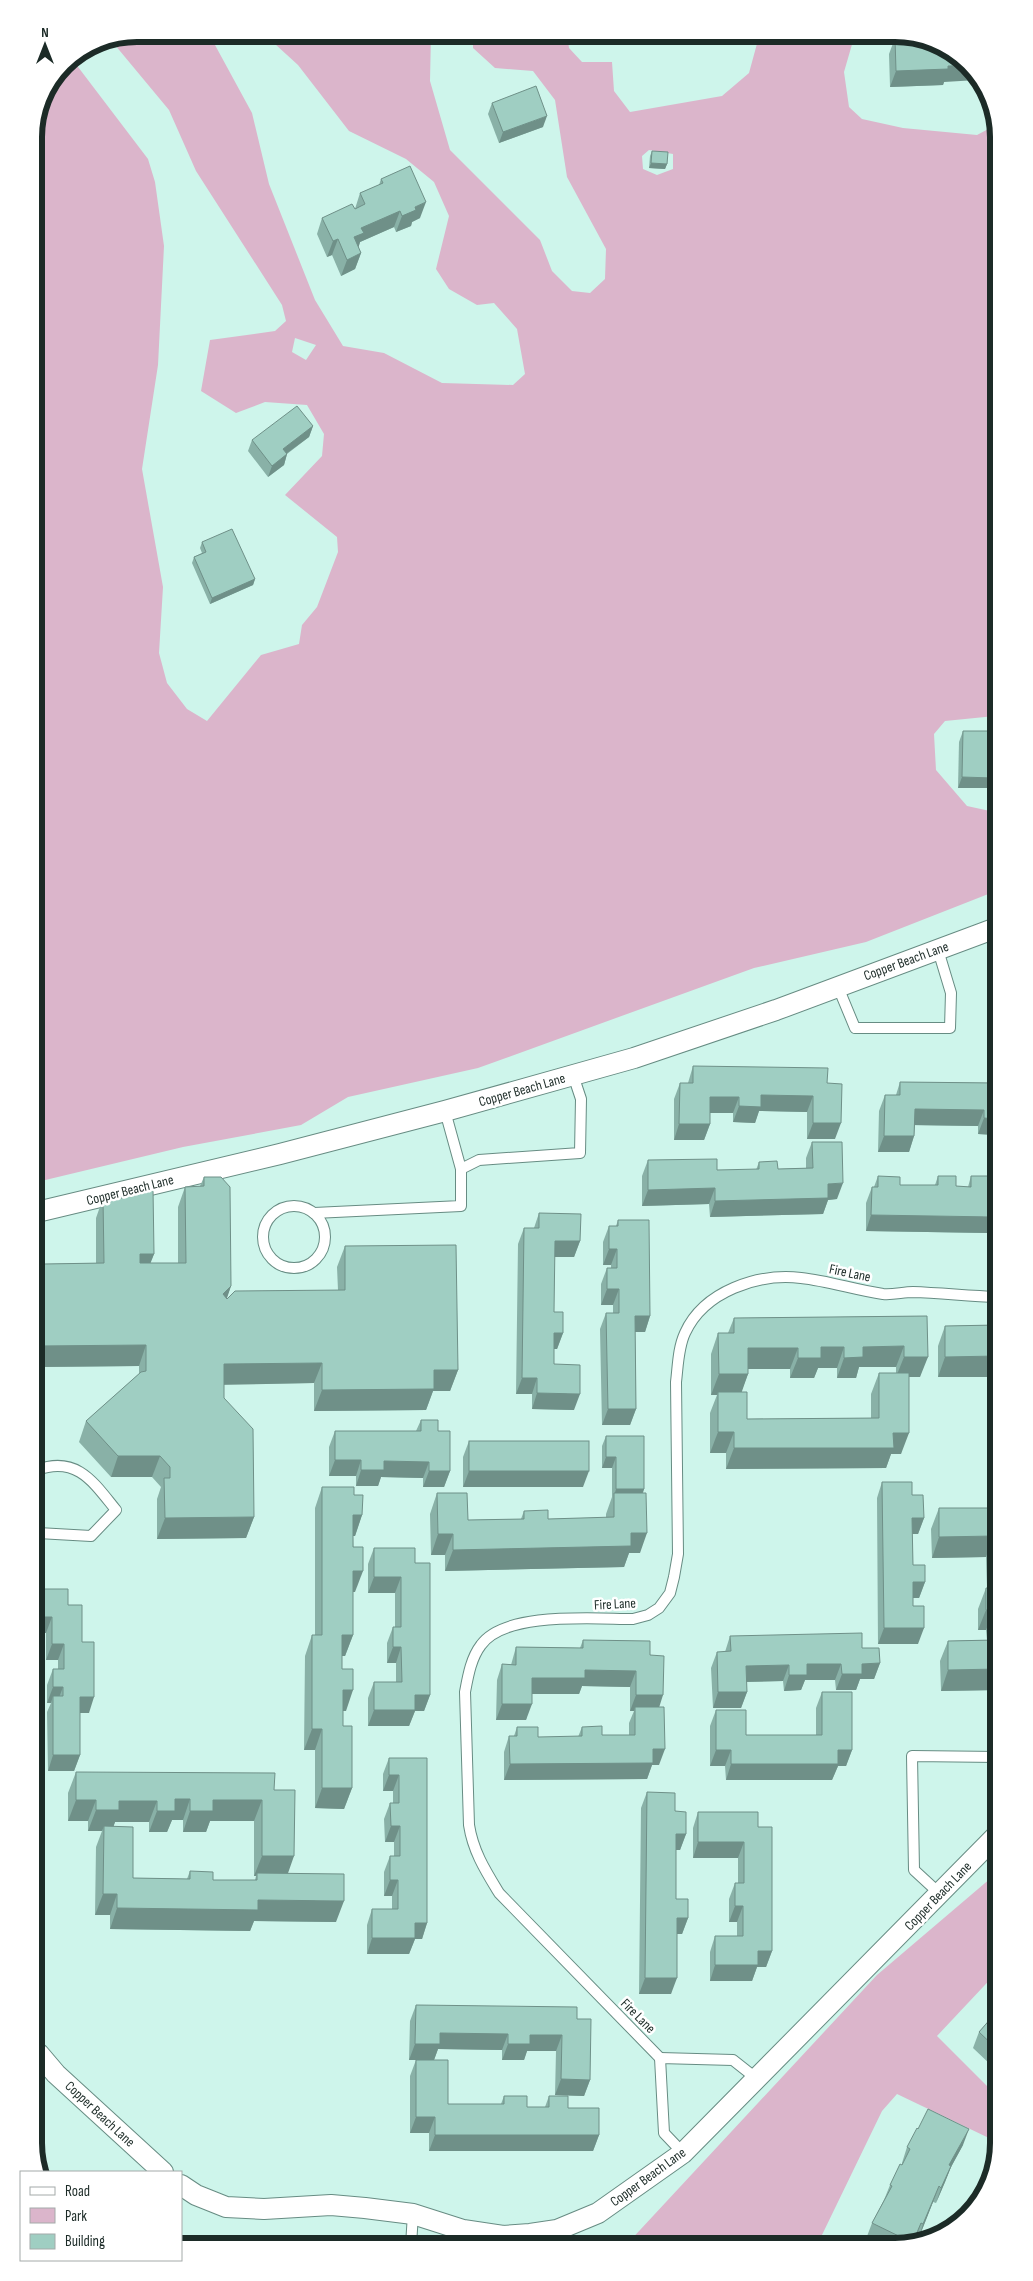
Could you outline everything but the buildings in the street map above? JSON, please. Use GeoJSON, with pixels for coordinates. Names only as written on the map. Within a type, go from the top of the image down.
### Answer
{"type":"FeatureCollection","features":[{"type":"Feature","properties":{"kind":"street","name":"Copper Beach Lane"},"geometry":{"type":"LineString","coordinates":[[42,1211],[280,1154],[445,1111],[644,1055],[838,987],[990,930]]}},
{"type":"Feature","properties":{"kind":"street","name":"Copper Beach Lane"},"geometry":{"type":"LineString","coordinates":[[182,2186],[196,2195],[226,2206],[264,2209],[331,2205],[413,2214],[463,2230],[503,2236],[556,2230],[598,2213],[683,2153],[990,1842]]}},
{"type":"Feature","properties":{"kind":"street","name":"Copper Beach Lane"},"geometry":{"type":"LineString","coordinates":[[42,2058],[56,2074],[162,2171]]}},
{"type":"Feature","properties":{"kind":"lane"},"geometry":{"type":"LineString","coordinates":[[838,987],[855,1028],[950,1028],[951,993],[938,950]]}},
{"type":"Feature","properties":{"kind":"lane"},"geometry":{"type":"LineString","coordinates":[[460,1169],[479,1160],[580,1153],[581,1099],[573,1075]]}},
{"type":"Feature","properties":{"kind":"lane"},"geometry":{"type":"LineString","coordinates":[[314,1213],[324,1232],[321,1252],[306,1266],[296,1268],[276,1262],[264,1246],[263,1236],[270,1218],[277,1212],[291,1207],[306,1208],[314,1213],[460,1206],[460,1169],[445,1111]]}},
{"type":"Feature","properties":{"kind":"lane","name":"Fire Lane"},"geometry":{"type":"LineString","coordinates":[[660,2058],[499,1893],[482,1867],[472,1843],[469,1825],[465,1692],[468,1672],[474,1657],[481,1644],[492,1634],[519,1623],[633,1619],[648,1615],[659,1608],[670,1593],[678,1554],[676,1382],[679,1353],[685,1333],[696,1316],[711,1301],[725,1291],[744,1284],[778,1278],[800,1278],[886,1294],[912,1292],[990,1297]]}},
{"type":"Feature","properties":{"kind":"lane"},"geometry":{"type":"LineString","coordinates":[[42,1468],[51,1465],[70,1466],[90,1479],[116,1510],[91,1536],[42,1533]]}},
{"type":"Feature","properties":{"kind":"lane"},"geometry":{"type":"LineString","coordinates":[[940,1894],[914,1870],[912,1756],[990,1757]]}},
{"type":"Feature","properties":{"kind":"lane"},"geometry":{"type":"LineString","coordinates":[[683,2153],[664,2133],[660,2058],[733,2060],[757,2079]]}},
{"type":"Feature","properties":{"kind":"lane"},"geometry":{"type":"LineString","coordinates":[[411,2238],[413,2214]]}},
{"type":"Feature","properties":{"kind":"green space"},"geometry":{"type":"Polygon","coordinates":[[[137,42],[213,42],[252,113],[269,184],[315,300],[343,346],[384,353],[442,383],[513,385],[525,374],[517,329],[494,303],[477,305],[449,289],[436,269],[449,216],[434,182],[406,159],[349,131],[298,65],[273,42],[431,42],[430,81],[450,150],[540,240],[552,271],[572,291],[590,293],[605,279],[606,249],[567,177],[555,100],[533,71],[495,68],[473,48],[473,42],[568,43],[569,48],[582,62],[612,62],[614,91],[630,112],[722,96],[749,73],[757,43],[852,43],[844,72],[849,107],[862,119],[903,128],[977,135],[990,128],[990,716],[945,721],[934,734],[936,770],[967,806],[990,811],[990,893],[866,942],[754,968],[478,1068],[348,1097],[301,1125],[183,1147],[42,1181],[43,131],[44,119],[52,95],[70,70],[76,65],[148,159],[155,182],[164,246],[158,365],[142,469],[163,587],[159,653],[167,683],[187,709],[207,721],[261,655],[299,644],[302,625],[317,607],[338,552],[337,537],[285,495],[322,456],[324,434],[307,405],[265,402],[236,413],[201,391],[210,340],[275,331],[286,321],[282,305],[196,171],[169,110],[115,45],[137,42]],[[649,150],[642,156],[643,169],[657,175],[673,169],[673,154],[649,150]],[[295,338],[292,352],[306,360],[316,345],[295,338]]]}},
{"type":"Feature","properties":{"kind":"green space"},"geometry":{"type":"Polygon","coordinates":[[[990,1879],[990,1980],[937,2036],[990,2089],[990,2139],[897,2094],[882,2111],[821,2237],[823,2238],[633,2238],[877,1975],[990,1879]]]}}]}
